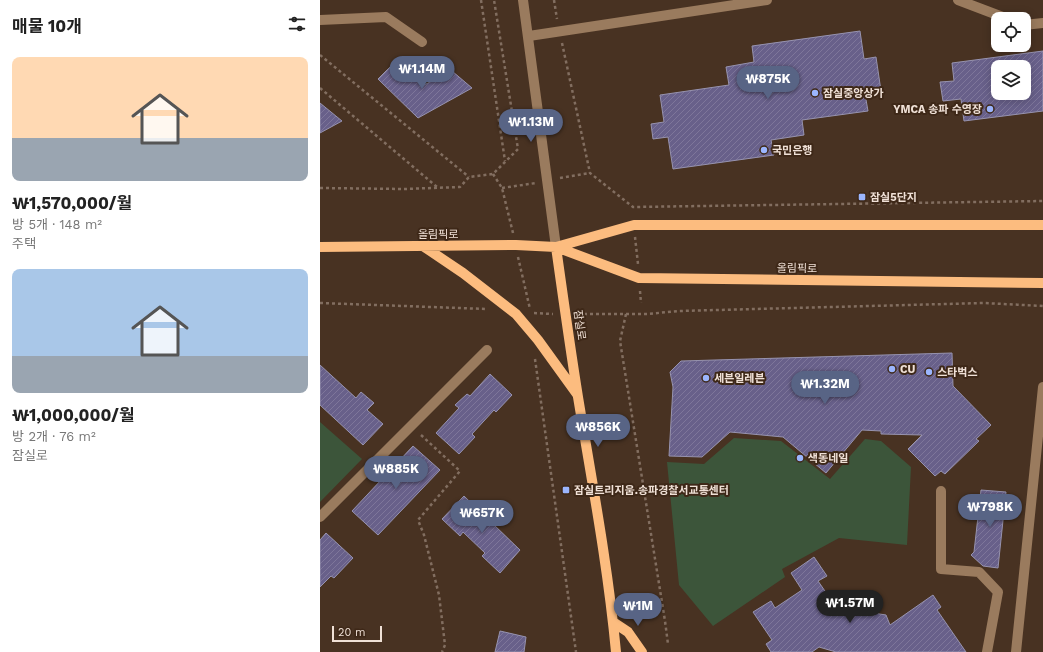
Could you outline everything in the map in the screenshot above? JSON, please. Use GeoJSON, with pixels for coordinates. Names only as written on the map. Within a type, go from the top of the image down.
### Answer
{"type":"FeatureCollection","features":[{"type":"Feature","properties":{"kind":"main road","name":"올림픽로"},"geometry":{"type":"LineString","coordinates":[[556,247],[634,225],[1043,225]]}},
{"type":"Feature","properties":{"kind":"main road","name":"올림픽로"},"geometry":{"type":"LineString","coordinates":[[320,247],[516,245],[556,247],[639,278],[1043,283]]}},
{"type":"Feature","properties":{"kind":"main road"},"geometry":{"type":"LineString","coordinates":[[423,246],[463,273],[516,314],[538,340],[578,396]]}},
{"type":"Feature","properties":{"kind":"main road","name":"잠실로"},"geometry":{"type":"LineString","coordinates":[[556,247],[578,396],[600,525],[616,652]]}},
{"type":"Feature","properties":{"kind":"main road"},"geometry":{"type":"LineString","coordinates":[[613,622],[628,632],[642,652]]}},
{"type":"Feature","properties":{"kind":"street","name":"잠실로"},"geometry":{"type":"LineString","coordinates":[[523,0],[556,247]]}},
{"type":"Feature","properties":{"kind":"street"},"geometry":{"type":"LineString","coordinates":[[528,36],[768,0]]}},
{"type":"Feature","properties":{"kind":"street"},"geometry":{"type":"LineString","coordinates":[[958,0],[991,13]]}},
{"type":"Feature","properties":{"kind":"street"},"geometry":{"type":"LineString","coordinates":[[320,20],[386,17],[422,42]]}},
{"type":"Feature","properties":{"kind":"street"},"geometry":{"type":"LineString","coordinates":[[1031,24],[1043,23]]}},
{"type":"Feature","properties":{"kind":"street"},"geometry":{"type":"LineString","coordinates":[[320,517],[487,350]]}},
{"type":"Feature","properties":{"kind":"street"},"geometry":{"type":"LineString","coordinates":[[1016,652],[1043,387]]}},
{"type":"Feature","properties":{"kind":"street"},"geometry":{"type":"LineString","coordinates":[[941,491],[940,569],[979,572],[998,592],[987,652]]}},
{"type":"Feature","properties":{"kind":"path"},"geometry":{"type":"LineString","coordinates":[[481,0],[506,161]]}},
{"type":"Feature","properties":{"kind":"path"},"geometry":{"type":"LineString","coordinates":[[320,188],[404,189],[460,187],[469,177],[492,174],[518,149],[494,0]]}},
{"type":"Feature","properties":{"kind":"path"},"geometry":{"type":"LineString","coordinates":[[554,0],[559,32],[590,174],[633,207],[1043,201]]}},
{"type":"Feature","properties":{"kind":"path"},"geometry":{"type":"LineString","coordinates":[[320,54],[469,177]]}},
{"type":"Feature","properties":{"kind":"path"},"geometry":{"type":"LineString","coordinates":[[320,88],[438,187]]}},
{"type":"Feature","properties":{"kind":"path"},"geometry":{"type":"LineString","coordinates":[[492,174],[502,188]]}},
{"type":"Feature","properties":{"kind":"path"},"geometry":{"type":"LineString","coordinates":[[633,207],[641,303]]}},
{"type":"Feature","properties":{"kind":"path"},"geometry":{"type":"LineString","coordinates":[[320,303],[493,309]]}},
{"type":"Feature","properties":{"kind":"path"},"geometry":{"type":"LineString","coordinates":[[668,644],[620,341],[626,314],[680,311],[984,303],[1043,306]]}},
{"type":"Feature","properties":{"kind":"path"},"geometry":{"type":"LineString","coordinates":[[534,353],[576,652]]}},
{"type":"Feature","properties":{"kind":"path"},"geometry":{"type":"LineString","coordinates":[[412,425],[460,471],[418,520],[424,535],[439,595],[444,645],[442,652]]}},
{"type":"Feature","properties":{"kind":"green space"},"geometry":{"type":"Polygon","coordinates":[[[320,422],[362,459],[320,502],[320,422]]]}},
{"type":"Feature","properties":{"kind":"green space"},"geometry":{"type":"Polygon","coordinates":[[[734,438],[781,441],[830,479],[865,439],[881,441],[911,467],[907,545],[839,538],[782,569],[785,577],[713,626],[679,585],[667,462],[704,464],[734,438]]]}},
{"type":"Feature","properties":{"kind":"building"},"geometry":{"type":"Polygon","coordinates":[[[860,31],[864,59],[876,57],[881,91],[865,94],[868,111],[802,120],[804,135],[771,140],[774,155],[673,169],[668,137],[653,139],[651,124],[664,122],[660,95],[729,85],[726,67],[754,62],[752,46],[860,31]]]}},
{"type":"Feature","properties":{"kind":"building"},"geometry":{"type":"Polygon","coordinates":[[[1043,51],[1043,111],[964,121],[961,99],[943,101],[940,82],[954,81],[952,63],[1043,51]]]}},
{"type":"Feature","properties":{"kind":"building"},"geometry":{"type":"Polygon","coordinates":[[[396,61],[422,86],[452,71],[472,88],[418,118],[378,79],[396,61]]]}},
{"type":"Feature","properties":{"kind":"building"},"geometry":{"type":"Polygon","coordinates":[[[320,103],[342,121],[320,133],[320,103]]]}},
{"type":"Feature","properties":{"kind":"building"},"geometry":{"type":"Polygon","coordinates":[[[952,353],[953,386],[991,425],[976,439],[979,441],[945,474],[941,471],[935,476],[908,449],[922,435],[881,434],[881,431],[862,430],[826,473],[783,437],[730,432],[702,457],[669,456],[673,387],[670,372],[681,361],[952,353]]]}},
{"type":"Feature","properties":{"kind":"building"},"geometry":{"type":"Polygon","coordinates":[[[320,365],[356,398],[361,392],[374,403],[367,410],[383,424],[363,445],[320,405],[320,365]]]}},
{"type":"Feature","properties":{"kind":"building"},"geometry":{"type":"Polygon","coordinates":[[[490,374],[512,395],[496,412],[494,410],[472,434],[475,437],[459,454],[436,433],[459,408],[455,405],[467,394],[470,396],[490,374]]]}},
{"type":"Feature","properties":{"kind":"building"},"geometry":{"type":"Polygon","coordinates":[[[413,446],[440,470],[378,535],[352,511],[413,446]]]}},
{"type":"Feature","properties":{"kind":"building"},"geometry":{"type":"Polygon","coordinates":[[[981,490],[1006,492],[998,568],[983,566],[971,555],[974,552],[981,490]]]}},
{"type":"Feature","properties":{"kind":"building"},"geometry":{"type":"Polygon","coordinates":[[[464,496],[520,550],[500,573],[482,556],[485,553],[463,532],[460,536],[442,519],[464,496]]]}},
{"type":"Feature","properties":{"kind":"building"},"geometry":{"type":"Polygon","coordinates":[[[326,533],[353,558],[334,578],[331,576],[320,587],[320,540],[326,533]]]}},
{"type":"Feature","properties":{"kind":"building"},"geometry":{"type":"Polygon","coordinates":[[[814,557],[827,576],[818,581],[836,607],[886,615],[890,625],[933,595],[941,607],[937,610],[966,652],[836,652],[819,647],[812,652],[771,652],[766,644],[772,640],[753,612],[771,601],[775,608],[802,590],[791,573],[814,557]]]}},
{"type":"Feature","properties":{"kind":"building"},"geometry":{"type":"Polygon","coordinates":[[[500,631],[526,637],[524,652],[495,652],[500,631]]]}},
{"type":"Feature","properties":{"kind":"place","name":"잠실중앙상가"},"geometry":{"type":"Point","coordinates":[815,93]}},
{"type":"Feature","properties":{"kind":"place","name":"YMCA 송파 수영장"},"geometry":{"type":"Point","coordinates":[990,109]}},
{"type":"Feature","properties":{"kind":"place","name":"국민은행"},"geometry":{"type":"Point","coordinates":[764,150]}},
{"type":"Feature","properties":{"kind":"place","name":"잠실5단지"},"geometry":{"type":"Point","coordinates":[862,197]}},
{"type":"Feature","properties":{"kind":"place","name":"CU"},"geometry":{"type":"Point","coordinates":[892,369]}},
{"type":"Feature","properties":{"kind":"place","name":"스타벅스"},"geometry":{"type":"Point","coordinates":[929,372]}},
{"type":"Feature","properties":{"kind":"place","name":"세븐일레븐"},"geometry":{"type":"Point","coordinates":[706,378]}},
{"type":"Feature","properties":{"kind":"place","name":"색동네일"},"geometry":{"type":"Point","coordinates":[800,458]}},
{"type":"Feature","properties":{"kind":"place","name":"잠실트리지움.송파경찰서교통센터"},"geometry":{"type":"Point","coordinates":[566,490]}}]}
